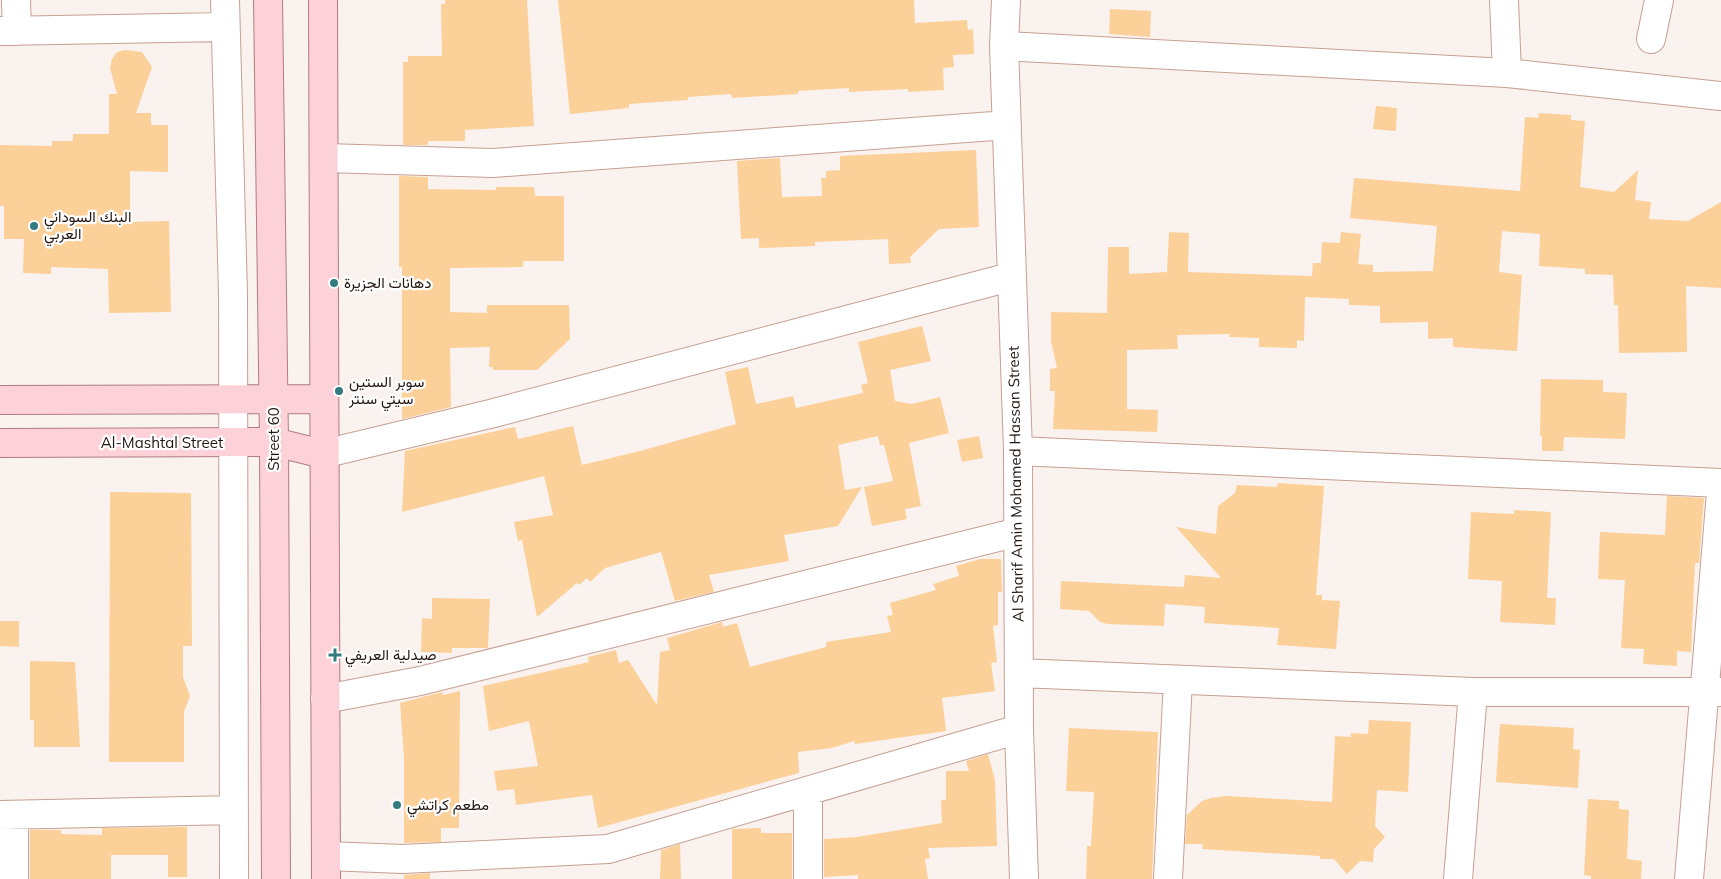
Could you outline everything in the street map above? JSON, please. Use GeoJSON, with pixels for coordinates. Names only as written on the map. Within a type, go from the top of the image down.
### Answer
{"type":"FeatureCollection","features":[{"type":"Feature","properties":{"kind":"main road","name":"Street 60"},"geometry":{"type":"LineString","coordinates":[[268,0],[274,399],[276,879]]}},
{"type":"Feature","properties":{"kind":"main road"},"geometry":{"type":"LineString","coordinates":[[323,0],[325,158],[323,454],[326,868]]}},
{"type":"Feature","properties":{"kind":"main road"},"geometry":{"type":"LineString","coordinates":[[0,400],[324,399]]}},
{"type":"Feature","properties":{"kind":"main road","name":"Al-Mashtal Street"},"geometry":{"type":"LineString","coordinates":[[0,443],[274,442],[323,454]]}},
{"type":"Feature","properties":{"kind":"street"},"geometry":{"type":"LineString","coordinates":[[16,0],[8,31],[225,28]]}},
{"type":"Feature","properties":{"kind":"street"},"geometry":{"type":"LineString","coordinates":[[225,0],[233,294],[234,879]]}},
{"type":"Feature","properties":{"kind":"street","name":"Al Sharif Amin Mohamed Hassan Street"},"geometry":{"type":"LineString","coordinates":[[1006,0],[1004,46],[1010,277],[1018,451],[1019,729],[1024,879]]}},
{"type":"Feature","properties":{"kind":"street"},"geometry":{"type":"LineString","coordinates":[[1504,0],[1507,73]]}},
{"type":"Feature","properties":{"kind":"street"},"geometry":{"type":"LineString","coordinates":[[1651,39],[1660,0]]}},
{"type":"Feature","properties":{"kind":"street"},"geometry":{"type":"LineString","coordinates":[[1004,46],[1507,73],[1721,96]]}},
{"type":"Feature","properties":{"kind":"street"},"geometry":{"type":"LineString","coordinates":[[325,158],[493,163],[1007,125]]}},
{"type":"Feature","properties":{"kind":"street"},"geometry":{"type":"LineString","coordinates":[[323,454],[490,414],[1010,277]]}},
{"type":"Feature","properties":{"kind":"street"},"geometry":{"type":"LineString","coordinates":[[1018,451],[1721,483]]}},
{"type":"Feature","properties":{"kind":"street"},"geometry":{"type":"LineString","coordinates":[[1689,879],[1712,692],[1721,492]]}},
{"type":"Feature","properties":{"kind":"street"},"geometry":{"type":"LineString","coordinates":[[325,699],[420,681],[1018,532]]}},
{"type":"Feature","properties":{"kind":"street"},"geometry":{"type":"LineString","coordinates":[[1019,673],[1473,692],[1712,692]]}},
{"type":"Feature","properties":{"kind":"street"},"geometry":{"type":"LineString","coordinates":[[1168,879],[1178,680]]}},
{"type":"Feature","properties":{"kind":"street"},"geometry":{"type":"LineString","coordinates":[[1458,879],[1473,692]]}},
{"type":"Feature","properties":{"kind":"street"},"geometry":{"type":"LineString","coordinates":[[326,868],[403,859],[608,849],[1019,729]]}},
{"type":"Feature","properties":{"kind":"street"},"geometry":{"type":"LineString","coordinates":[[808,791],[808,879]]}},
{"type":"Feature","properties":{"kind":"street"},"geometry":{"type":"LineString","coordinates":[[14,879],[7,815],[234,810]]}},
{"type":"Feature","properties":{"kind":"building"},"geometry":{"type":"Polygon","coordinates":[[[445,0],[527,0],[534,126],[465,130],[465,141],[428,141],[428,145],[403,145],[403,62],[408,62],[408,56],[442,56],[441,4],[445,4],[445,0]]]}},
{"type":"Feature","properties":{"kind":"building"},"geometry":{"type":"Polygon","coordinates":[[[558,0],[914,0],[915,23],[967,20],[968,30],[973,29],[974,54],[953,55],[954,67],[943,68],[944,90],[908,92],[908,89],[849,92],[849,88],[798,91],[798,94],[732,98],[731,94],[688,97],[688,100],[629,104],[629,108],[570,114],[558,0]]]}},
{"type":"Feature","properties":{"kind":"building"},"geometry":{"type":"Polygon","coordinates":[[[1110,9],[1151,11],[1150,37],[1109,34],[1110,9]]]}},
{"type":"Feature","properties":{"kind":"building"},"geometry":{"type":"Polygon","coordinates":[[[125,50],[142,52],[152,67],[136,113],[151,113],[151,125],[168,125],[168,172],[130,171],[130,222],[169,221],[171,312],[109,313],[108,269],[51,267],[51,274],[23,273],[24,239],[4,239],[4,206],[0,206],[0,145],[52,146],[52,141],[73,141],[73,134],[109,134],[109,94],[117,94],[110,68],[112,59],[117,52],[125,50]]]}},
{"type":"Feature","properties":{"kind":"building"},"geometry":{"type":"Polygon","coordinates":[[[1376,106],[1397,108],[1396,131],[1373,129],[1376,106]]]}},
{"type":"Feature","properties":{"kind":"building"},"geometry":{"type":"Polygon","coordinates":[[[1539,113],[1571,115],[1571,120],[1585,121],[1580,187],[1614,192],[1638,170],[1635,200],[1651,202],[1649,219],[1688,221],[1721,202],[1721,288],[1686,286],[1687,352],[1619,353],[1618,305],[1614,305],[1613,275],[1585,274],[1585,269],[1539,266],[1540,234],[1502,231],[1499,272],[1522,275],[1517,351],[1453,347],[1453,338],[1428,339],[1428,322],[1380,323],[1380,306],[1349,305],[1349,299],[1305,297],[1304,341],[1297,340],[1297,348],[1259,347],[1259,338],[1229,337],[1230,334],[1177,335],[1178,349],[1127,350],[1127,409],[1158,410],[1157,432],[1053,429],[1055,391],[1050,391],[1050,369],[1057,368],[1051,341],[1051,312],[1107,313],[1108,247],[1129,247],[1129,274],[1167,272],[1169,232],[1189,233],[1188,272],[1312,276],[1313,263],[1321,263],[1322,242],[1340,243],[1341,232],[1361,234],[1358,264],[1373,265],[1373,272],[1433,271],[1437,226],[1350,218],[1354,178],[1520,191],[1525,117],[1538,118],[1539,113]]]}},
{"type":"Feature","properties":{"kind":"building"},"geometry":{"type":"Polygon","coordinates":[[[976,150],[979,227],[939,229],[910,257],[911,263],[889,264],[888,239],[815,242],[815,246],[759,248],[759,238],[741,239],[737,161],[780,158],[782,197],[822,196],[821,178],[826,178],[826,171],[840,170],[840,156],[976,150]]]}},
{"type":"Feature","properties":{"kind":"building"},"geometry":{"type":"Polygon","coordinates":[[[399,176],[428,177],[428,189],[496,190],[496,187],[534,187],[535,196],[564,196],[564,261],[523,261],[523,267],[450,268],[450,312],[487,313],[487,305],[569,305],[570,339],[537,370],[493,370],[493,367],[489,367],[490,347],[450,348],[451,407],[402,419],[402,267],[399,267],[399,176]]]}},
{"type":"Feature","properties":{"kind":"building"},"geometry":{"type":"Polygon","coordinates":[[[922,326],[931,361],[890,370],[895,401],[912,404],[940,397],[949,433],[909,443],[921,506],[905,509],[907,519],[872,526],[864,487],[893,481],[884,445],[880,445],[878,436],[838,445],[845,490],[862,487],[838,526],[784,535],[789,561],[709,575],[714,592],[675,601],[661,552],[605,568],[590,582],[587,578],[579,585],[577,583],[537,617],[522,540],[518,541],[514,522],[553,515],[544,476],[402,512],[405,451],[515,427],[518,439],[573,426],[582,465],[736,424],[725,372],[748,367],[756,404],[793,396],[796,408],[863,393],[861,385],[868,383],[858,342],[922,326]]]}},
{"type":"Feature","properties":{"kind":"building"},"geometry":{"type":"Polygon","coordinates":[[[1541,379],[1603,380],[1603,392],[1627,393],[1625,439],[1564,437],[1563,451],[1542,451],[1542,436],[1540,436],[1541,379]]]}},
{"type":"Feature","properties":{"kind":"building"},"geometry":{"type":"Polygon","coordinates":[[[979,436],[983,458],[962,462],[957,440],[979,436]]]}},
{"type":"Feature","properties":{"kind":"building"},"geometry":{"type":"Polygon","coordinates":[[[1278,483],[1324,486],[1316,595],[1322,595],[1322,600],[1340,601],[1336,649],[1277,645],[1279,628],[1204,623],[1205,607],[1165,604],[1164,626],[1108,624],[1100,622],[1089,611],[1060,609],[1061,581],[1184,587],[1185,575],[1221,578],[1176,527],[1216,534],[1218,506],[1235,493],[1237,485],[1277,487],[1278,483]]]}},
{"type":"Feature","properties":{"kind":"building"},"geometry":{"type":"Polygon","coordinates":[[[110,492],[191,493],[192,646],[183,646],[183,677],[190,696],[184,712],[184,762],[109,762],[110,492]]]}},
{"type":"Feature","properties":{"kind":"building"},"geometry":{"type":"Polygon","coordinates":[[[1667,496],[1704,498],[1699,563],[1695,563],[1691,652],[1677,651],[1677,666],[1643,664],[1644,649],[1621,648],[1625,580],[1598,579],[1600,532],[1665,535],[1667,496]]]}},
{"type":"Feature","properties":{"kind":"building"},"geometry":{"type":"Polygon","coordinates":[[[1514,510],[1551,512],[1547,598],[1556,598],[1555,625],[1500,622],[1502,581],[1468,579],[1471,512],[1514,514],[1514,510]]]}},
{"type":"Feature","properties":{"kind":"building"},"geometry":{"type":"Polygon","coordinates":[[[980,559],[1001,559],[1002,592],[998,592],[998,625],[993,626],[997,662],[991,663],[995,691],[942,698],[946,731],[855,744],[854,741],[832,748],[798,752],[799,773],[598,828],[592,795],[516,805],[514,789],[497,791],[494,771],[538,766],[529,721],[489,731],[483,686],[589,662],[588,657],[616,650],[619,663],[628,660],[657,705],[660,652],[670,650],[667,638],[722,622],[723,627],[737,623],[750,667],[826,647],[826,642],[891,632],[887,616],[893,615],[890,603],[936,590],[933,584],[959,576],[956,566],[980,559]]]}},
{"type":"Feature","properties":{"kind":"building"},"geometry":{"type":"Polygon","coordinates":[[[432,598],[490,599],[488,648],[452,648],[452,653],[421,652],[422,618],[432,619],[432,598]]]}},
{"type":"Feature","properties":{"kind":"building"},"geometry":{"type":"Polygon","coordinates":[[[0,621],[19,621],[19,647],[0,646],[0,621]]]}},
{"type":"Feature","properties":{"kind":"building"},"geometry":{"type":"Polygon","coordinates":[[[30,661],[75,662],[80,747],[34,747],[34,720],[30,720],[30,661]]]}},
{"type":"Feature","properties":{"kind":"building"},"geometry":{"type":"Polygon","coordinates":[[[460,691],[459,828],[441,828],[441,842],[404,843],[404,758],[400,703],[442,692],[443,695],[460,691]]]}},
{"type":"Feature","properties":{"kind":"building"},"geometry":{"type":"Polygon","coordinates":[[[1369,720],[1411,722],[1408,792],[1377,790],[1375,826],[1385,837],[1374,849],[1373,862],[1360,861],[1347,874],[1334,859],[1320,859],[1320,856],[1202,849],[1203,844],[1185,844],[1187,815],[1202,801],[1211,798],[1226,796],[1332,802],[1335,736],[1351,737],[1351,733],[1368,734],[1369,720]]]}},
{"type":"Feature","properties":{"kind":"building"},"geometry":{"type":"Polygon","coordinates":[[[1500,724],[1574,728],[1573,749],[1580,750],[1578,788],[1496,782],[1500,724]]]}},
{"type":"Feature","properties":{"kind":"building"},"geometry":{"type":"Polygon","coordinates":[[[1069,728],[1158,732],[1152,879],[1086,879],[1087,846],[1091,846],[1094,792],[1066,791],[1069,728]]]}},
{"type":"Feature","properties":{"kind":"building"},"geometry":{"type":"Polygon","coordinates":[[[988,754],[995,780],[997,846],[928,848],[930,858],[925,859],[928,879],[858,879],[858,875],[824,877],[824,839],[857,837],[942,823],[941,800],[946,800],[946,771],[969,771],[966,761],[988,754]]]}},
{"type":"Feature","properties":{"kind":"building"},"geometry":{"type":"Polygon","coordinates":[[[1588,799],[1619,801],[1619,809],[1629,810],[1627,859],[1642,861],[1641,879],[1591,879],[1591,876],[1584,875],[1588,799]]]}},
{"type":"Feature","properties":{"kind":"building"},"geometry":{"type":"Polygon","coordinates":[[[187,827],[187,877],[168,877],[168,855],[111,855],[111,879],[30,879],[30,830],[61,830],[61,834],[102,835],[102,828],[187,827]]]}},
{"type":"Feature","properties":{"kind":"building"},"geometry":{"type":"Polygon","coordinates":[[[761,828],[761,833],[792,833],[792,879],[732,879],[732,829],[761,828]]]}},
{"type":"Feature","properties":{"kind":"building"},"geometry":{"type":"Polygon","coordinates":[[[680,844],[681,879],[660,879],[661,850],[680,844]]]}},
{"type":"Feature","properties":{"kind":"building"},"geometry":{"type":"Polygon","coordinates":[[[430,873],[430,879],[404,879],[404,875],[430,873]]]}},
{"type":"Feature","properties":{"kind":"place","name":"البنك السوداني العربي"},"geometry":{"type":"Point","coordinates":[34,226]}},
{"type":"Feature","properties":{"kind":"place","name":"دهانات الجزيرة"},"geometry":{"type":"Point","coordinates":[334,283]}},
{"type":"Feature","properties":{"kind":"place","name":"سوبر الستين سيتي سنتر"},"geometry":{"type":"Point","coordinates":[339,391]}},
{"type":"Feature","properties":{"kind":"place","name":"صيدلية العريفي"},"geometry":{"type":"Point","coordinates":[335,655]}},
{"type":"Feature","properties":{"kind":"place","name":"مطعم كراتشي"},"geometry":{"type":"Point","coordinates":[397,805]}}]}
